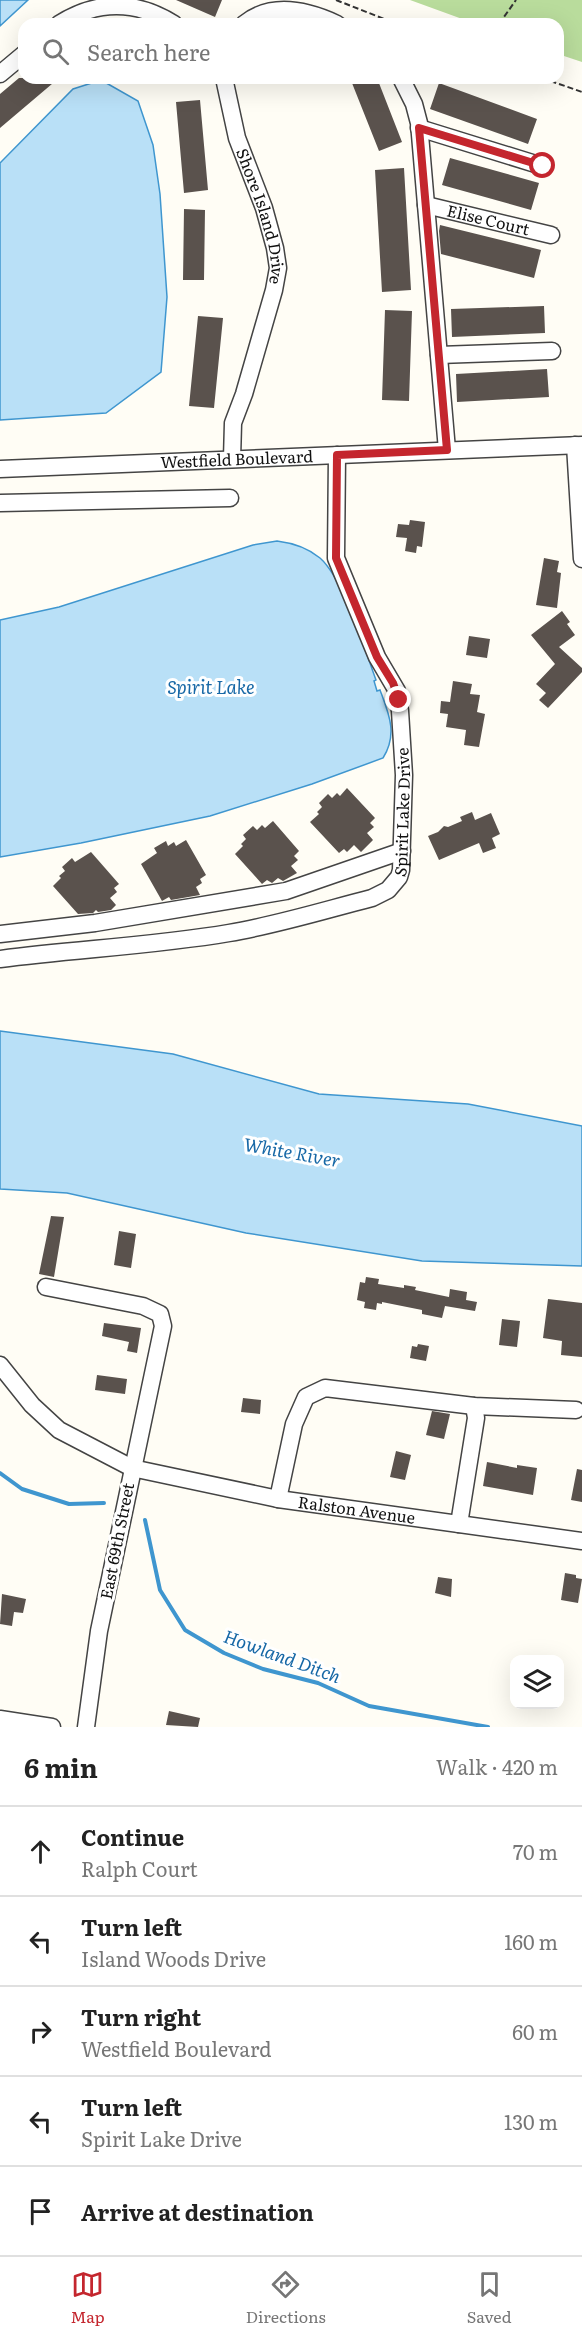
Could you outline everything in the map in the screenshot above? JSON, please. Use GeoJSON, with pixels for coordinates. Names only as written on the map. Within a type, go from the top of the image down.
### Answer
{"type":"FeatureCollection","features":[{"type":"Feature","properties":{"kind":"street"},"geometry":{"type":"LineString","coordinates":[[70,18],[87,9],[118,5],[143,9],[162,18]]}},
{"type":"Feature","properties":{"kind":"street"},"geometry":{"type":"LineString","coordinates":[[254,18],[262,13],[277,10],[303,12],[320,18]]}},
{"type":"Feature","properties":{"kind":"street"},"geometry":{"type":"LineString","coordinates":[[0,74],[18,59]]}},
{"type":"Feature","properties":{"kind":"street","name":"Shore Island Drive"},"geometry":{"type":"LineString","coordinates":[[225,84],[237,138],[264,208],[278,268],[274,290],[244,394],[232,423],[232,459]]}},
{"type":"Feature","properties":{"kind":"street"},"geometry":{"type":"LineString","coordinates":[[404,84],[414,104],[419,128],[447,450]]}},
{"type":"Feature","properties":{"kind":"street"},"geometry":{"type":"LineString","coordinates":[[419,128],[543,166]]}},
{"type":"Feature","properties":{"kind":"street","name":"Elise Court"},"geometry":{"type":"LineString","coordinates":[[426,205],[551,235]]}},
{"type":"Feature","properties":{"kind":"street"},"geometry":{"type":"LineString","coordinates":[[439,355],[552,351]]}},
{"type":"Feature","properties":{"kind":"street"},"geometry":{"type":"LineString","coordinates":[[578,445],[582,559]]}},
{"type":"Feature","properties":{"kind":"street","name":"Westfield Boulevard"},"geometry":{"type":"LineString","coordinates":[[0,469],[578,445]]}},
{"type":"Feature","properties":{"kind":"street","name":"Spirit Lake Drive"},"geometry":{"type":"LineString","coordinates":[[0,959],[126,947],[230,933],[372,898],[388,890],[399,877],[404,775],[399,700],[393,683],[377,657],[336,558],[337,455]]}},
{"type":"Feature","properties":{"kind":"street"},"geometry":{"type":"LineString","coordinates":[[0,504],[230,498]]}},
{"type":"Feature","properties":{"kind":"street"},"geometry":{"type":"LineString","coordinates":[[0,934],[95,923],[286,891],[402,851]]}},
{"type":"Feature","properties":{"kind":"street","name":"East 69th Street"},"geometry":{"type":"LineString","coordinates":[[46,1287],[143,1306],[160,1314],[163,1326],[99,1631],[86,1727]]}},
{"type":"Feature","properties":{"kind":"street","name":"Ralston Avenue"},"geometry":{"type":"LineString","coordinates":[[0,1365],[32,1405],[59,1430],[132,1468],[278,1499],[582,1541]]}},
{"type":"Feature","properties":{"kind":"street"},"geometry":{"type":"LineString","coordinates":[[278,1499],[294,1424],[306,1397],[325,1388],[474,1406],[576,1410]]}},
{"type":"Feature","properties":{"kind":"street"},"geometry":{"type":"LineString","coordinates":[[459,1524],[476,1418],[474,1406]]}},
{"type":"Feature","properties":{"kind":"street"},"geometry":{"type":"LineString","coordinates":[[0,1719],[52,1727]]}},
{"type":"Feature","properties":{"kind":"path"},"geometry":{"type":"LineString","coordinates":[[336,0],[382,18]]}},
{"type":"Feature","properties":{"kind":"path"},"geometry":{"type":"LineString","coordinates":[[503,18],[516,0]]}},
{"type":"Feature","properties":{"kind":"path"},"geometry":{"type":"LineString","coordinates":[[559,84],[582,92]]}},
{"type":"Feature","properties":{"kind":"green space"},"geometry":{"type":"Polygon","coordinates":[[[410,0],[582,0],[582,62],[564,56],[564,18],[460,18],[410,0]]]}},
{"type":"Feature","properties":{"kind":"water"},"geometry":{"type":"Polygon","coordinates":[[[0,0],[28,0],[0,26],[0,0]]]}},
{"type":"Feature","properties":{"kind":"water"},"geometry":{"type":"Polygon","coordinates":[[[89,84],[108,84],[138,101],[153,145],[160,194],[167,297],[161,372],[106,413],[0,420],[0,163],[73,89],[89,84]]]}},
{"type":"Feature","properties":{"kind":"water","name":"Spirit Lake"},"geometry":{"type":"Polygon","coordinates":[[[277,541],[300,546],[320,558],[329,568],[345,597],[376,680],[374,681],[377,691],[380,690],[389,716],[390,741],[383,758],[312,784],[210,816],[0,857],[0,620],[59,607],[253,545],[277,541]]]}},
{"type":"Feature","properties":{"kind":"water","name":"White River"},"geometry":{"type":"Polygon","coordinates":[[[0,1031],[173,1054],[319,1094],[468,1104],[582,1126],[582,1266],[422,1261],[246,1233],[67,1193],[0,1189],[0,1031]]]}},
{"type":"Feature","properties":{"kind":"building"},"geometry":{"type":"Polygon","coordinates":[[[176,0],[222,0],[215,17],[176,0]]]}},
{"type":"Feature","properties":{"kind":"building"},"geometry":{"type":"Polygon","coordinates":[[[18,79],[18,84],[52,84],[0,128],[0,94],[18,79]]]}},
{"type":"Feature","properties":{"kind":"building"},"geometry":{"type":"Polygon","coordinates":[[[352,84],[379,84],[402,142],[379,151],[352,84]]]}},
{"type":"Feature","properties":{"kind":"building"},"geometry":{"type":"Polygon","coordinates":[[[439,84],[442,84],[537,119],[528,144],[430,109],[439,84]]]}},
{"type":"Feature","properties":{"kind":"building"},"geometry":{"type":"Polygon","coordinates":[[[200,100],[208,190],[184,193],[176,102],[200,100]]]}},
{"type":"Feature","properties":{"kind":"building"},"geometry":{"type":"Polygon","coordinates":[[[450,158],[539,183],[531,210],[442,185],[450,158]]]}},
{"type":"Feature","properties":{"kind":"building"},"geometry":{"type":"Polygon","coordinates":[[[404,168],[411,290],[382,292],[375,170],[404,168]]]}},
{"type":"Feature","properties":{"kind":"building"},"geometry":{"type":"Polygon","coordinates":[[[184,209],[205,210],[204,280],[183,280],[184,209]]]}},
{"type":"Feature","properties":{"kind":"building"},"geometry":{"type":"Polygon","coordinates":[[[440,225],[541,250],[534,278],[441,254],[440,225]]]}},
{"type":"Feature","properties":{"kind":"building"},"geometry":{"type":"Polygon","coordinates":[[[544,306],[545,333],[452,337],[451,309],[544,306]]]}},
{"type":"Feature","properties":{"kind":"building"},"geometry":{"type":"Polygon","coordinates":[[[385,310],[412,311],[409,401],[382,400],[385,310]]]}},
{"type":"Feature","properties":{"kind":"building"},"geometry":{"type":"Polygon","coordinates":[[[198,316],[223,318],[214,408],[189,406],[198,316]]]}},
{"type":"Feature","properties":{"kind":"building"},"geometry":{"type":"Polygon","coordinates":[[[547,369],[549,397],[457,402],[456,374],[547,369]]]}},
{"type":"Feature","properties":{"kind":"building"},"geometry":{"type":"Polygon","coordinates":[[[410,520],[425,522],[422,547],[417,546],[416,553],[405,551],[407,538],[396,537],[398,524],[409,525],[410,520]]]}},
{"type":"Feature","properties":{"kind":"building"},"geometry":{"type":"Polygon","coordinates":[[[544,558],[559,561],[557,572],[561,573],[557,608],[536,605],[544,558]]]}},
{"type":"Feature","properties":{"kind":"building"},"geometry":{"type":"Polygon","coordinates":[[[562,611],[575,635],[559,647],[582,668],[582,672],[548,708],[539,700],[546,693],[536,684],[555,664],[531,635],[562,611]]]}},
{"type":"Feature","properties":{"kind":"building"},"geometry":{"type":"Polygon","coordinates":[[[469,636],[490,639],[487,658],[466,655],[469,636]]]}},
{"type":"Feature","properties":{"kind":"building"},"geometry":{"type":"Polygon","coordinates":[[[453,681],[472,684],[470,694],[480,695],[477,712],[485,714],[479,747],[464,745],[466,730],[446,727],[448,714],[440,713],[441,701],[450,702],[453,681]]]}},
{"type":"Feature","properties":{"kind":"building"},"geometry":{"type":"Polygon","coordinates":[[[347,788],[375,818],[370,823],[374,827],[367,833],[373,840],[361,852],[354,845],[347,852],[344,849],[339,853],[310,822],[319,814],[317,812],[322,807],[319,803],[328,794],[332,798],[337,793],[340,796],[347,788]]]}},
{"type":"Feature","properties":{"kind":"building"},"geometry":{"type":"Polygon","coordinates":[[[472,812],[475,820],[491,813],[500,834],[492,838],[496,848],[483,853],[479,843],[439,860],[428,836],[438,832],[444,826],[448,827],[462,821],[460,817],[472,812]]]}},
{"type":"Feature","properties":{"kind":"building"},"geometry":{"type":"Polygon","coordinates":[[[273,821],[299,851],[294,856],[298,860],[291,866],[297,873],[283,881],[278,878],[272,883],[267,880],[262,884],[235,854],[246,839],[243,835],[253,826],[257,830],[262,825],[265,828],[273,821]]]}},
{"type":"Feature","properties":{"kind":"building"},"geometry":{"type":"Polygon","coordinates":[[[186,840],[206,875],[200,879],[202,883],[196,887],[200,895],[171,900],[169,897],[162,901],[141,864],[157,853],[154,848],[166,841],[168,846],[174,842],[176,846],[186,840]]]}},
{"type":"Feature","properties":{"kind":"building"},"geometry":{"type":"Polygon","coordinates":[[[91,852],[119,884],[114,888],[117,892],[110,898],[116,905],[111,910],[98,912],[96,910],[93,913],[78,914],[53,886],[65,871],[62,867],[72,858],[75,862],[91,852]]]}},
{"type":"Feature","properties":{"kind":"building"},"geometry":{"type":"Polygon","coordinates":[[[51,1216],[64,1217],[54,1277],[39,1274],[51,1216]]]}},
{"type":"Feature","properties":{"kind":"building"},"geometry":{"type":"Polygon","coordinates":[[[119,1231],[136,1234],[131,1268],[114,1265],[119,1231]]]}},
{"type":"Feature","properties":{"kind":"building"},"geometry":{"type":"Polygon","coordinates":[[[366,1277],[379,1279],[378,1284],[404,1288],[404,1285],[416,1287],[415,1290],[449,1297],[450,1289],[467,1292],[466,1300],[477,1302],[475,1311],[445,1306],[442,1318],[422,1314],[422,1310],[382,1302],[382,1304],[377,1303],[376,1310],[364,1308],[365,1302],[357,1300],[360,1282],[365,1283],[366,1277]]]}},
{"type":"Feature","properties":{"kind":"building"},"geometry":{"type":"Polygon","coordinates":[[[548,1299],[582,1303],[582,1357],[561,1355],[562,1341],[543,1338],[548,1299]]]}},
{"type":"Feature","properties":{"kind":"building"},"geometry":{"type":"Polygon","coordinates":[[[502,1319],[520,1321],[517,1347],[499,1345],[502,1319]]]}},
{"type":"Feature","properties":{"kind":"building"},"geometry":{"type":"Polygon","coordinates":[[[104,1323],[141,1328],[137,1353],[127,1351],[129,1342],[102,1336],[104,1323]]]}},
{"type":"Feature","properties":{"kind":"building"},"geometry":{"type":"Polygon","coordinates":[[[418,1344],[429,1346],[426,1361],[410,1358],[412,1346],[417,1347],[418,1344]]]}},
{"type":"Feature","properties":{"kind":"building"},"geometry":{"type":"Polygon","coordinates":[[[97,1375],[127,1379],[125,1394],[95,1390],[97,1375]]]}},
{"type":"Feature","properties":{"kind":"building"},"geometry":{"type":"Polygon","coordinates":[[[243,1398],[261,1400],[260,1414],[241,1412],[243,1398]]]}},
{"type":"Feature","properties":{"kind":"building"},"geometry":{"type":"Polygon","coordinates":[[[432,1411],[450,1414],[444,1439],[426,1435],[432,1411]]]}},
{"type":"Feature","properties":{"kind":"building"},"geometry":{"type":"Polygon","coordinates":[[[396,1451],[411,1455],[405,1480],[390,1477],[396,1451]]]}},
{"type":"Feature","properties":{"kind":"building"},"geometry":{"type":"Polygon","coordinates":[[[487,1462],[517,1468],[517,1465],[537,1468],[533,1495],[483,1486],[487,1462]]]}},
{"type":"Feature","properties":{"kind":"building"},"geometry":{"type":"Polygon","coordinates":[[[577,1469],[582,1470],[582,1502],[571,1500],[577,1469]]]}},
{"type":"Feature","properties":{"kind":"building"},"geometry":{"type":"Polygon","coordinates":[[[565,1573],[582,1579],[578,1603],[561,1600],[565,1573]]]}},
{"type":"Feature","properties":{"kind":"building"},"geometry":{"type":"Polygon","coordinates":[[[438,1577],[452,1579],[451,1597],[435,1593],[438,1577]]]}},
{"type":"Feature","properties":{"kind":"building"},"geometry":{"type":"Polygon","coordinates":[[[2,1594],[26,1599],[23,1613],[14,1612],[12,1626],[0,1624],[2,1594]]]}},
{"type":"Feature","properties":{"kind":"building"},"geometry":{"type":"Polygon","coordinates":[[[169,1711],[200,1718],[198,1727],[166,1725],[169,1711]]]}},
{"type":"Feature","properties":{"kind":"waterway","name":"Howland Ditch"},"geometry":{"type":"LineString","coordinates":[[0,1473],[22,1489],[69,1504],[104,1503]]}},
{"type":"Feature","properties":{"kind":"waterway","name":"Howland Ditch"},"geometry":{"type":"LineString","coordinates":[[145,1520],[160,1590],[185,1630],[224,1653],[263,1669],[318,1683],[369,1706],[488,1727]]}},
{"type":"Feature","properties":{"kind":"route"},"geometry":{"type":"LineString","coordinates":[[399,700],[393,683],[377,657],[336,558],[334,549],[335,512],[337,455],[447,450],[419,128],[543,166]]}}]}
